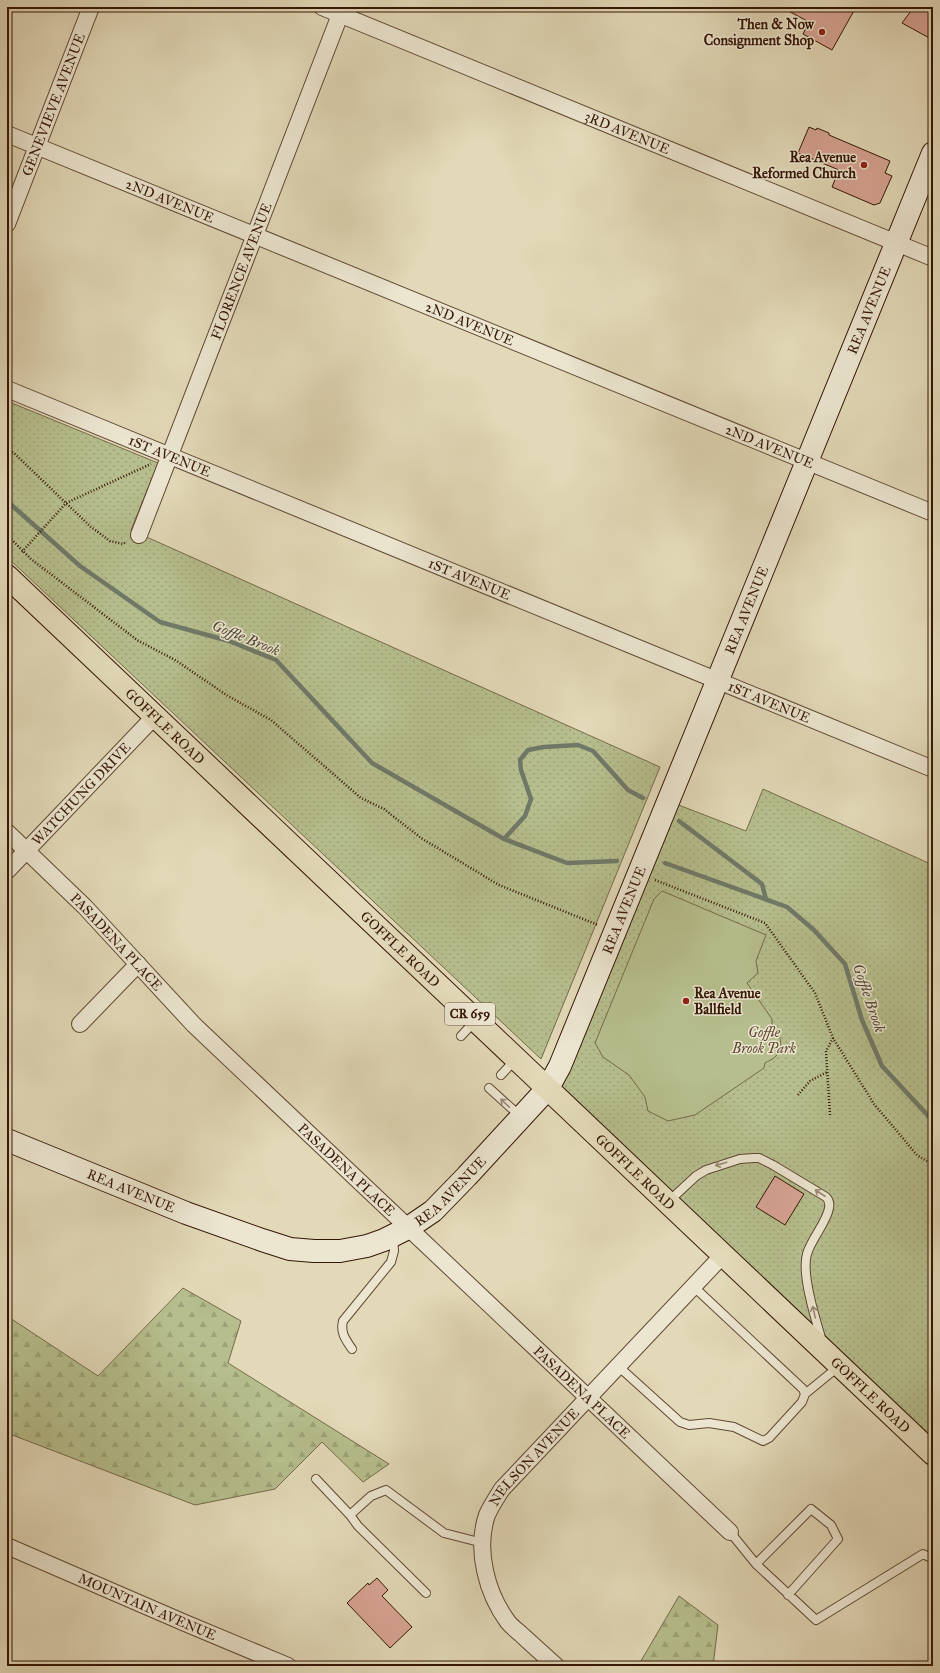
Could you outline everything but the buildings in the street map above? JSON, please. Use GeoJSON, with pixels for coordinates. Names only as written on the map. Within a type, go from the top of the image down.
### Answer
{"type":"FeatureCollection","features":[{"type":"Feature","properties":{"kind":"main road","name":"GOFFLE ROAD"},"geometry":{"type":"LineString","coordinates":[[7,576],[933,1454]]}},
{"type":"Feature","properties":{"kind":"street","name":"GENEVIEVE AVENUE"},"geometry":{"type":"LineString","coordinates":[[7,224],[91,7]]}},
{"type":"Feature","properties":{"kind":"street","name":"3RD AVENUE"},"geometry":{"type":"LineString","coordinates":[[322,7],[342,11],[933,258]]}},
{"type":"Feature","properties":{"kind":"street","name":"FLORENCE AVENUE"},"geometry":{"type":"LineString","coordinates":[[139,535],[342,11]]}},
{"type":"Feature","properties":{"kind":"street","name":"2ND AVENUE"},"geometry":{"type":"LineString","coordinates":[[7,134],[933,514]]}},
{"type":"Feature","properties":{"kind":"street","name":"REA AVENUE"},"geometry":{"type":"LineString","coordinates":[[7,1140],[186,1213],[262,1240],[290,1248],[314,1251],[340,1250],[367,1246],[400,1231],[433,1211],[521,1118],[548,1088],[560,1066],[637,874],[933,153]]}},
{"type":"Feature","properties":{"kind":"street","name":"1ST AVENUE"},"geometry":{"type":"LineString","coordinates":[[7,389],[933,769]]}},
{"type":"Feature","properties":{"kind":"street","name":"WATCHUNG DRIVE"},"geometry":{"type":"LineString","coordinates":[[7,871],[155,716]]}},
{"type":"Feature","properties":{"kind":"street","name":"PASADENA PLACE"},"geometry":{"type":"LineString","coordinates":[[7,832],[85,907],[194,1024],[400,1231],[588,1397],[730,1532]]}},
{"type":"Feature","properties":{"kind":"street"},"geometry":{"type":"LineString","coordinates":[[80,1024],[138,964]]}},
{"type":"Feature","properties":{"kind":"street","name":"NELSON AVENUE"},"geometry":{"type":"LineString","coordinates":[[556,1666],[509,1623],[494,1596],[486,1576],[483,1555],[483,1543],[487,1516],[502,1489],[723,1255]]}},
{"type":"Feature","properties":{"kind":"street","name":"MOUNTAIN AVENUE"},"geometry":{"type":"LineString","coordinates":[[7,1546],[155,1611],[288,1666]]}},
{"type":"Feature","properties":{"kind":"lane"},"geometry":{"type":"LineString","coordinates":[[461,1036],[476,1020]]}},
{"type":"Feature","properties":{"kind":"lane"},"geometry":{"type":"LineString","coordinates":[[501,1075],[517,1058]]}},
{"type":"Feature","properties":{"kind":"lane"},"geometry":{"type":"LineString","coordinates":[[489,1088],[521,1118]]}},
{"type":"Feature","properties":{"kind":"lane"},"geometry":{"type":"LineString","coordinates":[[668,1202],[696,1176],[706,1170],[740,1159],[760,1158],[826,1197],[829,1201],[829,1209],[811,1243],[806,1263],[807,1279],[824,1350]]}},
{"type":"Feature","properties":{"kind":"lane"},"geometry":{"type":"LineString","coordinates":[[352,1349],[343,1335],[341,1328],[343,1321],[391,1262],[400,1231]]}},
{"type":"Feature","properties":{"kind":"lane"},"geometry":{"type":"LineString","coordinates":[[693,1286],[803,1389],[805,1394]]}},
{"type":"Feature","properties":{"kind":"lane"},"geometry":{"type":"LineString","coordinates":[[618,1366],[680,1422],[689,1425],[709,1423],[734,1427],[763,1441],[769,1438],[802,1402],[805,1394],[840,1365]]}},
{"type":"Feature","properties":{"kind":"lane"},"geometry":{"type":"LineString","coordinates":[[316,1479],[350,1515],[358,1526],[426,1593]]}},
{"type":"Feature","properties":{"kind":"lane"},"geometry":{"type":"LineString","coordinates":[[350,1515],[370,1496],[386,1490],[444,1533],[483,1543]]}},
{"type":"Feature","properties":{"kind":"lane"},"geometry":{"type":"LineString","coordinates":[[756,1564],[811,1509],[831,1525],[838,1539],[788,1594]]}},
{"type":"Feature","properties":{"kind":"lane"},"geometry":{"type":"LineString","coordinates":[[730,1532],[756,1564],[816,1620],[924,1554],[933,1559]]}},
{"type":"Feature","properties":{"kind":"path"},"geometry":{"type":"LineString","coordinates":[[7,449],[14,453],[91,527],[110,541],[123,544],[139,535]]}},
{"type":"Feature","properties":{"kind":"path"},"geometry":{"type":"LineString","coordinates":[[22,552],[66,503],[169,456]]}},
{"type":"Feature","properties":{"kind":"path"},"geometry":{"type":"LineString","coordinates":[[7,535],[22,552],[137,640],[175,660],[228,696],[271,720],[361,798],[384,809],[421,838],[499,885],[614,931]]}},
{"type":"Feature","properties":{"kind":"path"},"geometry":{"type":"LineString","coordinates":[[637,874],[765,923],[815,993],[833,1038],[874,1104],[917,1155],[933,1166]]}},
{"type":"Feature","properties":{"kind":"path"},"geometry":{"type":"LineString","coordinates":[[830,1115],[826,1051],[833,1038]]}},
{"type":"Feature","properties":{"kind":"path"},"geometry":{"type":"LineString","coordinates":[[798,1095],[810,1081],[827,1072]]}},
{"type":"Feature","properties":{"kind":"green space"},"geometry":{"type":"Polygon","coordinates":[[[7,401],[158,463],[131,530],[660,767],[541,1059],[7,557],[7,401]]]}},
{"type":"Feature","properties":{"kind":"green space","name":"Goffle Brook Park"},"geometry":{"type":"Polygon","coordinates":[[[763,789],[933,865],[933,1440],[562,1086],[676,804],[746,831],[763,789]]]}},
{"type":"Feature","properties":{"kind":"green space","name":"Rea Avenue Ballfield"},"geometry":{"type":"Polygon","coordinates":[[[662,891],[766,935],[756,961],[758,973],[747,983],[772,1019],[772,1024],[779,1035],[781,1044],[779,1052],[774,1058],[765,1063],[764,1068],[695,1115],[668,1121],[648,1111],[645,1097],[629,1075],[603,1057],[595,1043],[654,899],[662,891]]]}},
{"type":"Feature","properties":{"kind":"green space"},"geometry":{"type":"Polygon","coordinates":[[[183,1288],[241,1321],[228,1363],[389,1464],[363,1482],[322,1442],[275,1489],[195,1505],[7,1433],[7,1316],[98,1376],[183,1288]]]}},
{"type":"Feature","properties":{"kind":"green space"},"geometry":{"type":"Polygon","coordinates":[[[679,1596],[718,1625],[713,1666],[638,1666],[679,1596]]]}},
{"type":"Feature","properties":{"kind":"waterway","name":"Goffle Brook"},"geometry":{"type":"LineString","coordinates":[[7,501],[80,566],[160,622],[229,641],[276,660],[372,763],[504,839],[567,863],[617,861]]}},
{"type":"Feature","properties":{"kind":"waterway","name":"Goffle Brook"},"geometry":{"type":"LineString","coordinates":[[504,839],[525,816],[531,799],[521,770],[520,760],[528,750],[544,747],[578,745],[593,751],[628,790],[643,798]]}},
{"type":"Feature","properties":{"kind":"waterway","name":"Goffle Brook"},"geometry":{"type":"LineString","coordinates":[[679,821],[762,884],[766,899]]}},
{"type":"Feature","properties":{"kind":"waterway","name":"Goffle Brook"},"geometry":{"type":"LineString","coordinates":[[665,863],[787,907],[814,930],[845,964],[862,1020],[882,1066],[933,1121]]}},
{"type":"Feature","properties":{"kind":"place","name":"Then & Now Consignment Shop"},"geometry":{"type":"Point","coordinates":[822,32]}},
{"type":"Feature","properties":{"kind":"place","name":"Rea Avenue Reformed Church"},"geometry":{"type":"Point","coordinates":[864,165]}},
{"type":"Feature","properties":{"kind":"place","name":"Rea Avenue Ballfield"},"geometry":{"type":"Point","coordinates":[686,1001]}}]}
